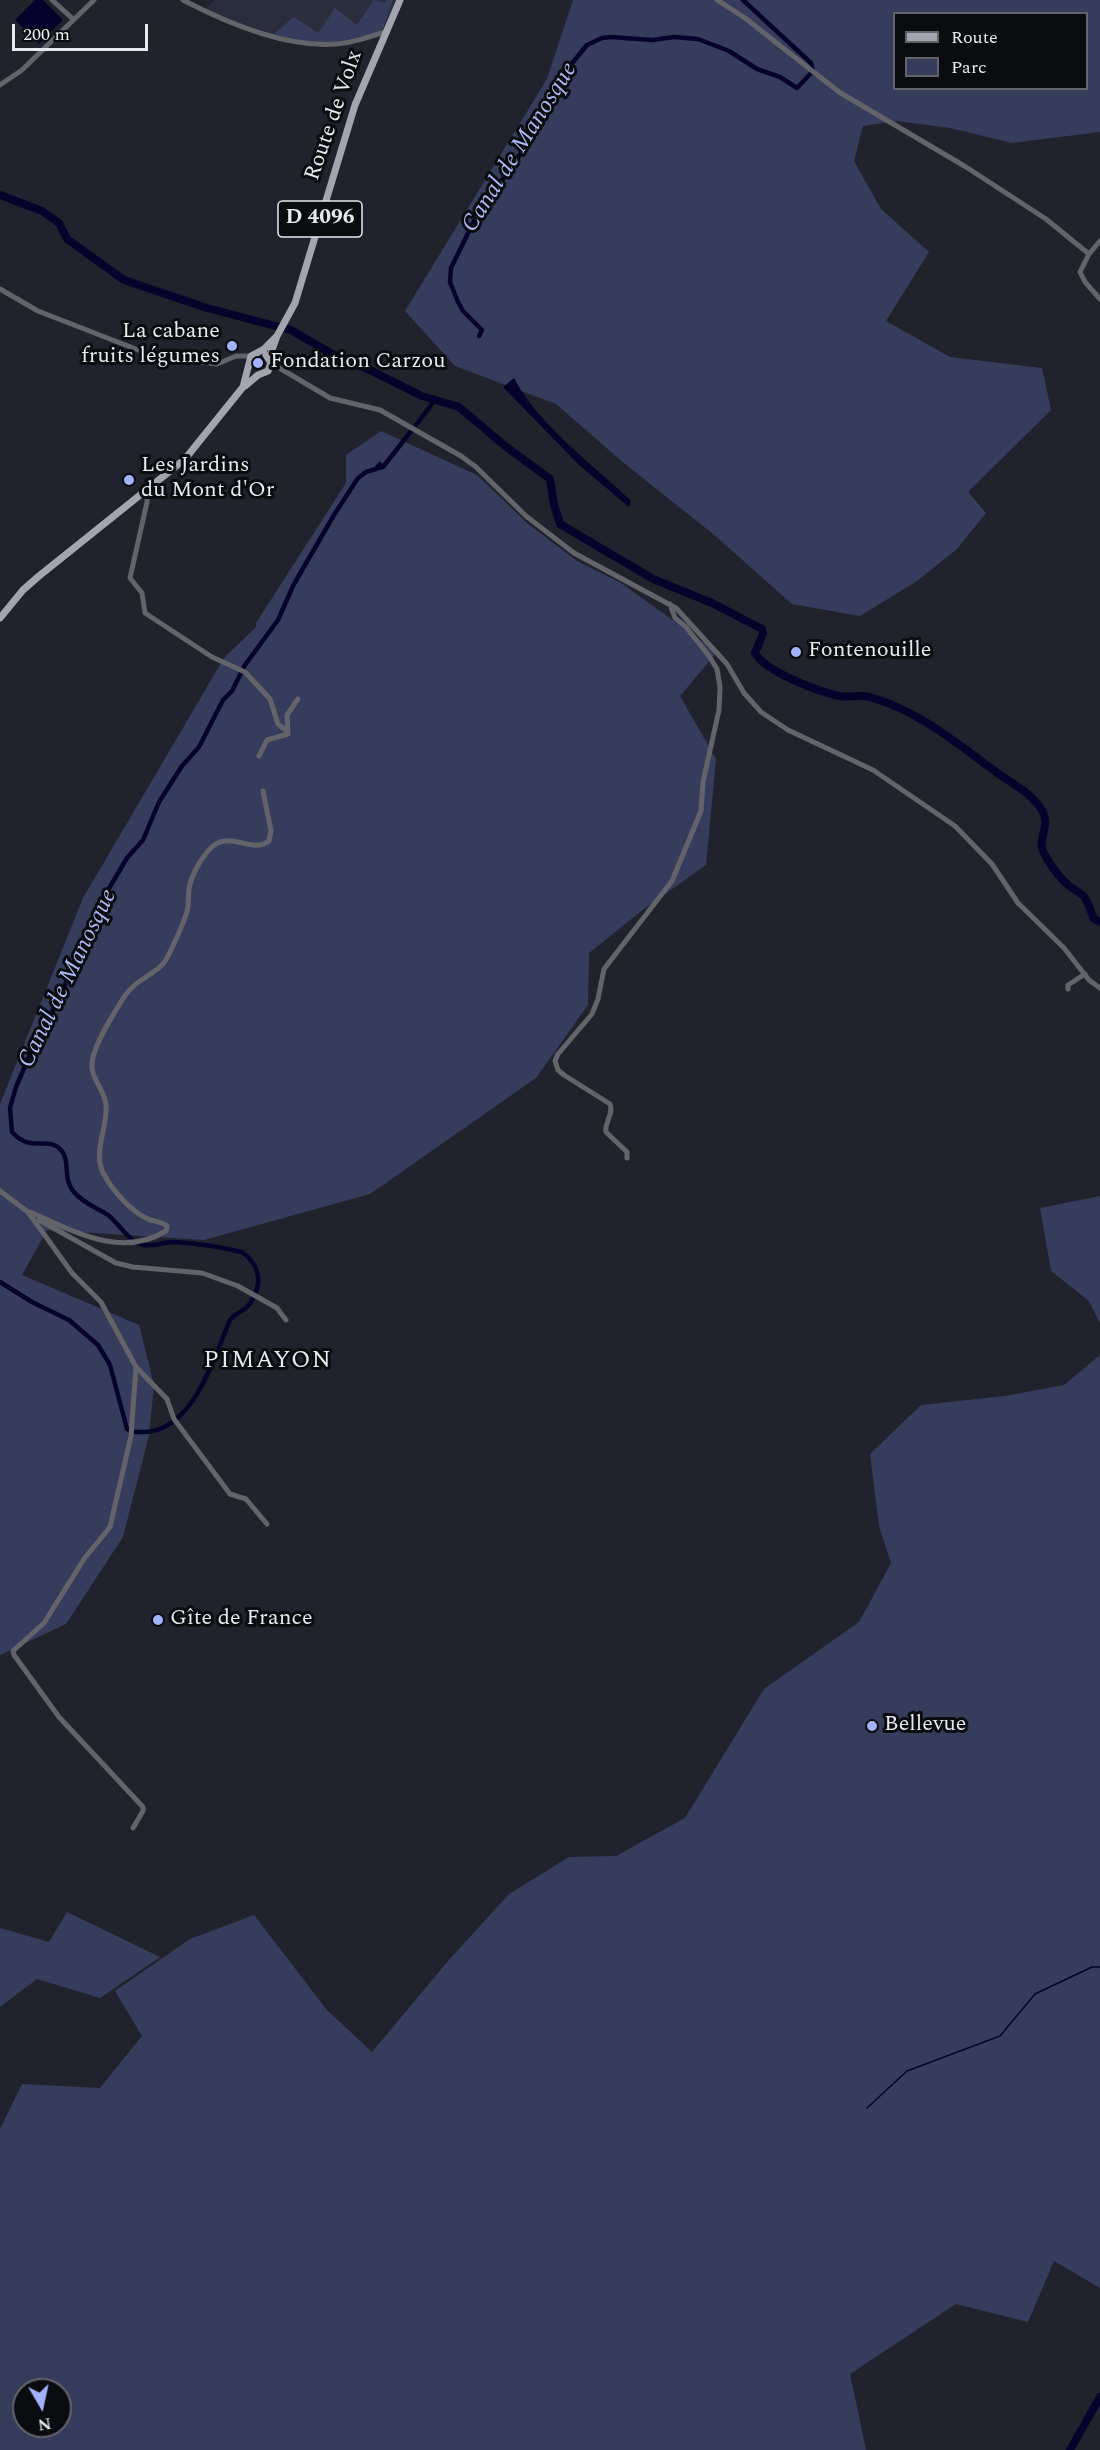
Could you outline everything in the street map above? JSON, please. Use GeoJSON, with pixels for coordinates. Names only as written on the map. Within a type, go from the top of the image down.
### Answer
{"type":"FeatureCollection","features":[{"type":"Feature","properties":{"kind":"main road","name":"Route de Volx"},"geometry":{"type":"LineString","coordinates":[[259,353],[277,336],[290,315],[348,124],[399,0]]}},
{"type":"Feature","properties":{"kind":"main road","name":"Route de Volx"},"geometry":{"type":"LineString","coordinates":[[262,374],[270,361],[277,336]]}},
{"type":"Feature","properties":{"kind":"main road"},"geometry":{"type":"LineString","coordinates":[[243,387],[251,356],[259,353],[270,361]]}},
{"type":"Feature","properties":{"kind":"main road"},"geometry":{"type":"LineString","coordinates":[[0,617],[23,590],[39,576],[147,492],[194,449],[243,387],[262,374],[248,366]]}},
{"type":"Feature","properties":{"kind":"street"},"geometry":{"type":"LineString","coordinates":[[52,0],[73,19]]}},
{"type":"Feature","properties":{"kind":"street"},"geometry":{"type":"LineString","coordinates":[[0,85],[22,70],[94,0]]}},
{"type":"Feature","properties":{"kind":"street"},"geometry":{"type":"LineString","coordinates":[[183,0],[232,24],[302,42],[330,45],[385,32]]}},
{"type":"Feature","properties":{"kind":"street"},"geometry":{"type":"LineString","coordinates":[[717,0],[745,18],[853,102],[923,140],[1041,216],[1089,254]]}},
{"type":"Feature","properties":{"kind":"street"},"geometry":{"type":"LineString","coordinates":[[1100,241],[1089,254],[1080,274],[1100,299]]}},
{"type":"Feature","properties":{"kind":"street"},"geometry":{"type":"LineString","coordinates":[[0,289],[38,311],[151,355],[218,364],[239,356],[251,356]]}},
{"type":"Feature","properties":{"kind":"street"},"geometry":{"type":"LineString","coordinates":[[239,356],[248,366]]}},
{"type":"Feature","properties":{"kind":"street"},"geometry":{"type":"LineString","coordinates":[[270,361],[285,373]]}},
{"type":"Feature","properties":{"kind":"street"},"geometry":{"type":"LineString","coordinates":[[262,374],[285,373],[296,376],[332,399],[371,406],[452,450],[476,467],[526,516],[574,554],[670,604],[687,618],[709,642],[744,693],[761,712],[788,730],[873,770],[955,826],[997,870],[1018,903],[1064,948],[1084,974],[1100,988]]}},
{"type":"Feature","properties":{"kind":"street"},"geometry":{"type":"LineString","coordinates":[[147,492],[147,502],[130,578],[142,595],[145,613],[212,657],[243,670],[270,699],[278,724],[288,732]]}},
{"type":"Feature","properties":{"kind":"street"},"geometry":{"type":"LineString","coordinates":[[627,1158],[627,1152],[606,1129],[612,1113],[610,1104],[564,1075],[558,1070],[555,1061],[558,1053],[592,1014],[598,999],[604,969],[672,881],[701,811],[703,782],[719,710],[720,687],[717,669],[686,627],[675,618],[670,604]]}},
{"type":"Feature","properties":{"kind":"street"},"geometry":{"type":"LineString","coordinates":[[288,732],[287,715],[298,699]]}},
{"type":"Feature","properties":{"kind":"street"},"geometry":{"type":"LineString","coordinates":[[259,756],[267,740],[288,732]]}},
{"type":"Feature","properties":{"kind":"street"},"geometry":{"type":"LineString","coordinates":[[28,1212],[83,1236],[120,1244],[134,1243],[165,1232],[167,1226],[138,1213],[103,1173],[99,1156],[106,1105],[92,1070],[93,1058],[127,993],[136,982],[158,969],[166,960],[187,912],[191,878],[209,850],[220,842],[235,841],[261,845],[270,839],[271,831],[263,791]]}},
{"type":"Feature","properties":{"kind":"street"},"geometry":{"type":"LineString","coordinates":[[1068,989],[1068,985],[1084,974]]}},
{"type":"Feature","properties":{"kind":"street"},"geometry":{"type":"LineString","coordinates":[[0,1191],[28,1212],[110,1261],[133,1267],[208,1275],[238,1286],[258,1297],[277,1308],[286,1320]]}},
{"type":"Feature","properties":{"kind":"street"},"geometry":{"type":"LineString","coordinates":[[28,1212],[72,1273],[101,1302],[136,1367],[167,1399],[176,1420],[230,1494],[246,1499],[266,1523]]}},
{"type":"Feature","properties":{"kind":"street"},"geometry":{"type":"LineString","coordinates":[[133,1828],[143,1811],[143,1806],[59,1717],[13,1651],[44,1623],[92,1548],[110,1527],[131,1433],[136,1367]]}},
{"type":"Feature","properties":{"kind":"shaded area"},"geometry":{"type":"Polygon","coordinates":[[[35,0],[43,0],[63,20],[39,44],[15,20],[35,0]]]}},
{"type":"Feature","properties":{"kind":"shaded area"},"geometry":{"type":"Polygon","coordinates":[[[215,0],[400,0],[385,32],[337,44],[270,35],[204,11],[215,0]]]}},
{"type":"Feature","properties":{"kind":"shaded area"},"geometry":{"type":"Polygon","coordinates":[[[514,378],[524,395],[552,428],[631,501],[629,507],[579,465],[503,387],[514,378]]]}},
{"type":"Feature","properties":{"kind":"green space"},"geometry":{"type":"Polygon","coordinates":[[[374,0],[385,3],[387,0],[393,0],[383,29],[379,32],[327,42],[274,34],[294,17],[318,33],[335,8],[357,25],[374,0]]]}},
{"type":"Feature","properties":{"kind":"green space"},"geometry":{"type":"Polygon","coordinates":[[[573,0],[1100,0],[1100,132],[1012,143],[950,128],[897,121],[863,126],[854,161],[881,209],[929,252],[886,321],[950,357],[1042,368],[1051,410],[968,492],[986,513],[957,549],[917,581],[860,616],[792,604],[712,533],[625,464],[556,404],[455,366],[405,311],[547,79],[573,0]]]}},
{"type":"Feature","properties":{"kind":"green space"},"geometry":{"type":"Polygon","coordinates":[[[381,431],[477,475],[527,523],[577,561],[621,583],[717,652],[680,696],[716,759],[706,865],[644,909],[589,953],[588,1005],[536,1078],[370,1194],[204,1240],[47,1230],[22,1275],[139,1325],[154,1385],[149,1435],[123,1537],[66,1624],[0,1655],[0,1104],[83,898],[224,658],[256,627],[256,623],[346,483],[346,455],[381,431]]]}},
{"type":"Feature","properties":{"kind":"green space"},"geometry":{"type":"Polygon","coordinates":[[[1100,1196],[1100,1323],[1089,1301],[1051,1271],[1040,1208],[1100,1196]]]}},
{"type":"Feature","properties":{"kind":"green space"},"geometry":{"type":"Polygon","coordinates":[[[1100,1355],[1100,2288],[1054,2261],[1028,2322],[956,2304],[850,2374],[866,2450],[0,2450],[0,2129],[22,2084],[100,2088],[142,2036],[115,1991],[190,1939],[254,1915],[327,2010],[372,2052],[448,1961],[509,1894],[569,1857],[616,1856],[685,1818],[764,1689],[859,1622],[891,1563],[879,1526],[870,1454],[921,1405],[1005,1396],[1064,1385],[1100,1355]]]}},
{"type":"Feature","properties":{"kind":"green space"},"geometry":{"type":"Polygon","coordinates":[[[67,1912],[160,1957],[100,1998],[37,1979],[0,2007],[0,1928],[49,1942],[67,1912]]]}},
{"type":"Feature","properties":{"kind":"waterway","name":"Canal de Manosque"},"geometry":{"type":"LineString","coordinates":[[479,336],[482,330],[463,311],[458,302],[450,282],[451,268],[475,219],[528,143],[569,67],[587,45],[602,38],[611,37],[652,40],[674,37],[698,39],[729,51],[757,69],[780,77],[797,88],[813,71],[811,63],[743,0]]}},
{"type":"Feature","properties":{"kind":"waterway"},"geometry":{"type":"LineString","coordinates":[[0,195],[42,211],[59,223],[67,239],[124,280],[207,308],[291,330],[334,355],[422,396],[459,407],[505,446],[550,479],[560,524],[653,579],[712,603],[762,629],[763,634],[755,653],[770,667],[818,690],[839,696],[870,697],[908,712],[942,732],[1027,793],[1039,806],[1045,818],[1042,850],[1047,859],[1064,881],[1083,896],[1094,919],[1100,922]]}},
{"type":"Feature","properties":{"kind":"waterway"},"geometry":{"type":"LineString","coordinates":[[416,425],[435,400]]}},
{"type":"Feature","properties":{"kind":"waterway"},"geometry":{"type":"LineString","coordinates":[[378,468],[383,467],[412,430]]}},
{"type":"Feature","properties":{"kind":"waterway","name":"Canal de Manosque"},"geometry":{"type":"LineString","coordinates":[[256,1292],[258,1275],[251,1260],[242,1252],[191,1243],[144,1245],[134,1241],[108,1215],[74,1192],[68,1182],[66,1159],[61,1150],[50,1144],[26,1142],[12,1132],[10,1108],[16,1087],[32,1050],[61,995],[85,933],[98,907],[127,858],[143,840],[159,802],[182,766],[199,747],[223,700],[232,691],[245,665],[278,620],[294,584],[334,515],[358,478],[376,469],[380,464]]}},
{"type":"Feature","properties":{"kind":"waterway","name":"Canal de Manosque"},"geometry":{"type":"LineString","coordinates":[[0,1282],[32,1302],[69,1320],[98,1345],[110,1365],[127,1429],[135,1432],[161,1429],[176,1420],[189,1406],[209,1372],[230,1320],[246,1308],[254,1296]]}},
{"type":"Feature","properties":{"kind":"waterway"},"geometry":{"type":"LineString","coordinates":[[867,2108],[907,2071],[1000,2036],[1035,1994],[1092,1967],[1100,1967]]}},
{"type":"Feature","properties":{"kind":"waterway"},"geometry":{"type":"LineString","coordinates":[[1070,2450],[1100,2397]]}},
{"type":"Feature","properties":{"kind":"place","name":"La cabane fruits légumes"},"geometry":{"type":"Point","coordinates":[232,346]}},
{"type":"Feature","properties":{"kind":"place","name":"Fondation Carzou"},"geometry":{"type":"Point","coordinates":[258,363]}},
{"type":"Feature","properties":{"kind":"place","name":"Les Jardins du Mont d'Or"},"geometry":{"type":"Point","coordinates":[129,480]}},
{"type":"Feature","properties":{"kind":"place","name":"Fontenouille"},"geometry":{"type":"Point","coordinates":[796,652]}},
{"type":"Feature","properties":{"kind":"place","name":"Gîte de France"},"geometry":{"type":"Point","coordinates":[158,1620]}},
{"type":"Feature","properties":{"kind":"place","name":"Bellevue"},"geometry":{"type":"Point","coordinates":[872,1726]}},
{"type":"Feature","properties":{"kind":"district","name":"PIMAYON"},"geometry":{"type":"Point","coordinates":[268,1362]}}]}
